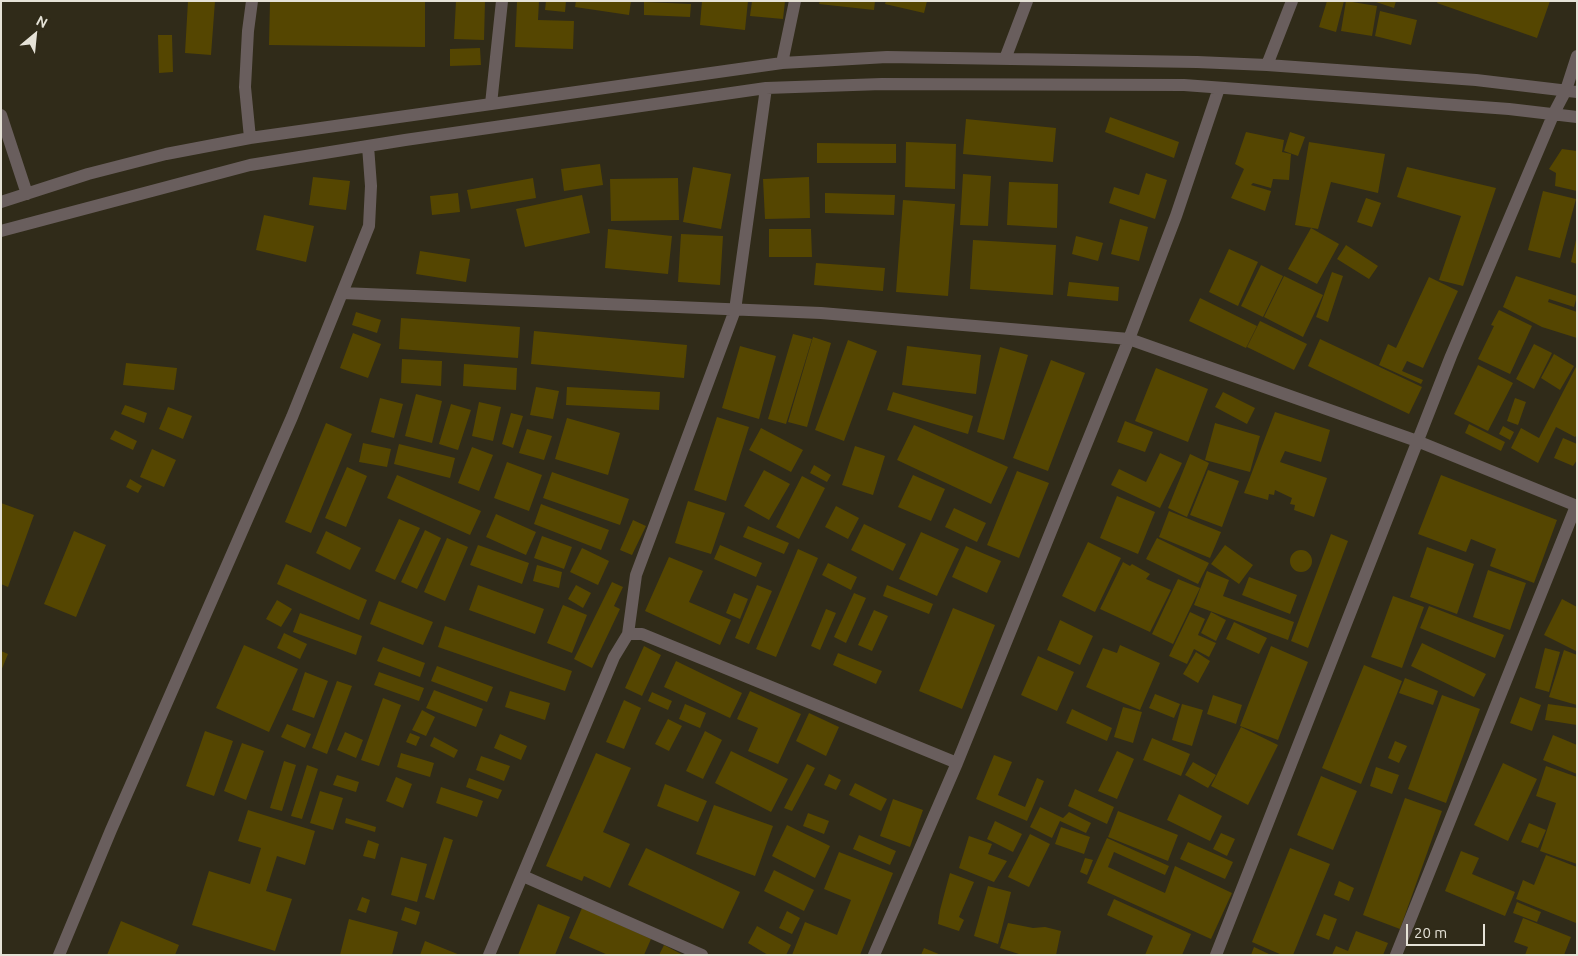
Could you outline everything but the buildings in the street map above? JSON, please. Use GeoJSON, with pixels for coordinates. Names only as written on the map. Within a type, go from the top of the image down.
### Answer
{"type":"FeatureCollection","features":[{"type":"Feature","properties":{"kind":"street"},"geometry":{"type":"LineString","coordinates":[[250,138],[245,88],[248,31],[252,1]]}},
{"type":"Feature","properties":{"kind":"street"},"geometry":{"type":"LineString","coordinates":[[491,104],[502,1]]}},
{"type":"Feature","properties":{"kind":"street"},"geometry":{"type":"LineString","coordinates":[[782,63],[795,1]]}},
{"type":"Feature","properties":{"kind":"street"},"geometry":{"type":"LineString","coordinates":[[1006,59],[1027,1]]}},
{"type":"Feature","properties":{"kind":"street"},"geometry":{"type":"LineString","coordinates":[[1267,65],[1292,1]]}},
{"type":"Feature","properties":{"kind":"street"},"geometry":{"type":"LineString","coordinates":[[1216,955],[1451,356],[1554,113],[1572,91],[1577,56]]}},
{"type":"Feature","properties":{"kind":"street"},"geometry":{"type":"LineString","coordinates":[[1,202],[88,174],[166,154],[250,138],[782,63],[888,57],[1197,62],[1267,65],[1476,80],[1572,91]]}},
{"type":"Feature","properties":{"kind":"street"},"geometry":{"type":"LineString","coordinates":[[1,231],[250,165],[766,88],[882,84],[1174,85],[1554,113],[1577,117]]}},
{"type":"Feature","properties":{"kind":"street"},"geometry":{"type":"LineString","coordinates":[[489,955],[614,657],[628,634],[636,575],[735,310],[766,88]]}},
{"type":"Feature","properties":{"kind":"street"},"geometry":{"type":"LineString","coordinates":[[874,955],[957,763],[1128,339],[1176,216],[1220,88]]}},
{"type":"Feature","properties":{"kind":"street"},"geometry":{"type":"LineString","coordinates":[[1,115],[27,194]]}},
{"type":"Feature","properties":{"kind":"street"},"geometry":{"type":"LineString","coordinates":[[59,955],[111,830],[292,417],[369,226],[371,186],[368,146]]}},
{"type":"Feature","properties":{"kind":"street"},"geometry":{"type":"LineString","coordinates":[[342,293],[821,313],[1128,339],[1417,441],[1576,506],[1396,955]]}},
{"type":"Feature","properties":{"kind":"street"},"geometry":{"type":"LineString","coordinates":[[628,634],[642,634],[957,763]]}},
{"type":"Feature","properties":{"kind":"street"},"geometry":{"type":"LineString","coordinates":[[523,876],[702,955]]}}]}
